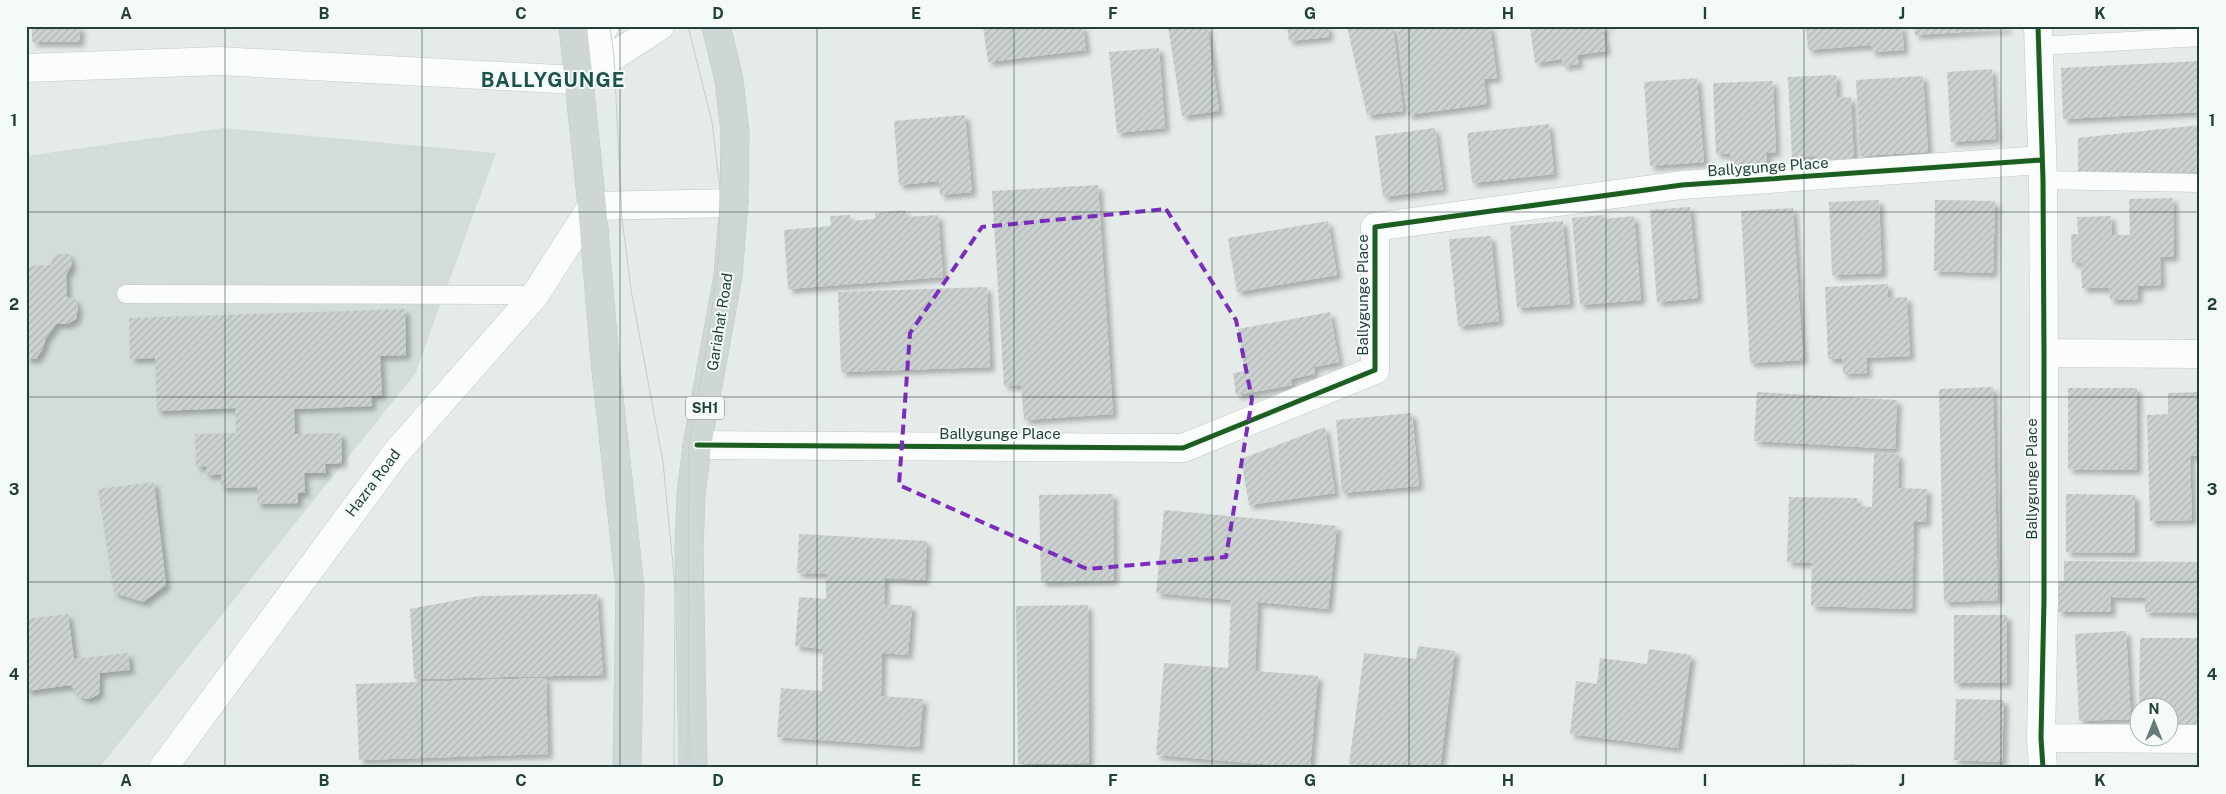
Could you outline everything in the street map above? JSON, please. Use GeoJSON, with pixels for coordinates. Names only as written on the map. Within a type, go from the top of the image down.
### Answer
{"type":"FeatureCollection","features":[{"type":"Feature","properties":{"kind":"main road"},"geometry":{"type":"LineString","coordinates":[[573,26],[592,206],[605,361],[630,586],[627,768]]}},
{"type":"Feature","properties":{"kind":"main road","name":"Gariahat Road"},"geometry":{"type":"LineString","coordinates":[[693,768],[689,549],[691,495],[697,445],[728,276],[734,203],[735,132],[729,80],[716,26]]}},
{"type":"Feature","properties":{"kind":"street"},"geometry":{"type":"LineString","coordinates":[[578,80],[605,26]]}},
{"type":"Feature","properties":{"kind":"street"},"geometry":{"type":"LineString","coordinates":[[26,68],[219,61],[578,80],[660,26]]}},
{"type":"Feature","properties":{"kind":"street","name":"Ballygunge Place"},"geometry":{"type":"LineString","coordinates":[[2038,36],[2044,353],[2044,590],[2041,738],[2043,768]]}},
{"type":"Feature","properties":{"kind":"street","name":"Ballygunge Place"},"geometry":{"type":"LineString","coordinates":[[697,445],[1183,448],[1375,370],[1375,227],[1682,185],[2042,170]]}},
{"type":"Feature","properties":{"kind":"street"},"geometry":{"type":"LineString","coordinates":[[592,206],[734,203]]}},
{"type":"Feature","properties":{"kind":"street","name":"Hazra Road"},"geometry":{"type":"LineString","coordinates":[[163,768],[396,453],[535,295],[592,206]]}},
{"type":"Feature","properties":{"kind":"street"},"geometry":{"type":"LineString","coordinates":[[2044,353],[2200,354]]}},
{"type":"Feature","properties":{"kind":"street"},"geometry":{"type":"LineString","coordinates":[[2041,738],[2200,739]]}},
{"type":"Feature","properties":{"kind":"lane"},"geometry":{"type":"LineString","coordinates":[[2038,36],[2194,33]]}},
{"type":"Feature","properties":{"kind":"lane"},"geometry":{"type":"LineString","coordinates":[[2042,170],[2200,183]]}},
{"type":"Feature","properties":{"kind":"lane"},"geometry":{"type":"LineString","coordinates":[[126,294],[535,295]]}},
{"type":"Feature","properties":{"kind":"highlighted area"},"geometry":{"type":"Polygon","coordinates":[[[1166,209],[1236,320],[1252,399],[1226,557],[1087,569],[899,485],[910,333],[982,227],[1166,209]]]}},
{"type":"Feature","properties":{"kind":"shaded area"},"geometry":{"type":"Polygon","coordinates":[[[223,128],[496,153],[415,374],[99,768],[26,768],[26,156],[223,128]]]}},
{"type":"Feature","properties":{"kind":"building"},"geometry":{"type":"Polygon","coordinates":[[[32,26],[80,26],[80,42],[32,42],[32,26]]]}},
{"type":"Feature","properties":{"kind":"building"},"geometry":{"type":"Polygon","coordinates":[[[983,26],[1083,26],[1086,50],[988,62],[983,26]]]}},
{"type":"Feature","properties":{"kind":"building"},"geometry":{"type":"Polygon","coordinates":[[[1168,26],[1207,26],[1219,111],[1182,116],[1168,26]]]}},
{"type":"Feature","properties":{"kind":"building"},"geometry":{"type":"Polygon","coordinates":[[[1287,26],[1328,26],[1329,37],[1289,41],[1287,26]]]}},
{"type":"Feature","properties":{"kind":"building"},"geometry":{"type":"Polygon","coordinates":[[[1347,26],[1393,26],[1403,111],[1367,115],[1347,26]]]}},
{"type":"Feature","properties":{"kind":"building"},"geometry":{"type":"Polygon","coordinates":[[[1397,26],[1490,26],[1497,78],[1484,79],[1487,104],[1408,115],[1397,26]]]}},
{"type":"Feature","properties":{"kind":"building"},"geometry":{"type":"Polygon","coordinates":[[[1530,26],[1610,26],[1603,28],[1606,51],[1577,55],[1579,64],[1563,66],[1562,59],[1535,63],[1530,26]]]}},
{"type":"Feature","properties":{"kind":"building"},"geometry":{"type":"Polygon","coordinates":[[[1806,26],[1902,26],[1904,50],[1871,52],[1871,45],[1808,50],[1806,26]]]}},
{"type":"Feature","properties":{"kind":"building"},"geometry":{"type":"Polygon","coordinates":[[[1914,26],[2007,26],[2007,29],[1915,35],[1914,26]]]}},
{"type":"Feature","properties":{"kind":"building"},"geometry":{"type":"Polygon","coordinates":[[[1159,48],[1165,128],[1117,133],[1109,52],[1159,48]]]}},
{"type":"Feature","properties":{"kind":"building"},"geometry":{"type":"Polygon","coordinates":[[[2200,61],[2200,112],[2063,119],[2061,68],[2200,61]]]}},
{"type":"Feature","properties":{"kind":"building"},"geometry":{"type":"Polygon","coordinates":[[[1992,69],[1996,139],[1951,142],[1947,72],[1992,69]]]}},
{"type":"Feature","properties":{"kind":"building"},"geometry":{"type":"Polygon","coordinates":[[[1836,75],[1837,98],[1851,97],[1854,161],[1816,163],[1815,156],[1792,157],[1788,77],[1836,75]]]}},
{"type":"Feature","properties":{"kind":"building"},"geometry":{"type":"Polygon","coordinates":[[[1923,76],[1928,152],[1860,156],[1856,80],[1923,76]]]}},
{"type":"Feature","properties":{"kind":"building"},"geometry":{"type":"Polygon","coordinates":[[[1697,78],[1704,162],[1650,166],[1644,82],[1697,78]]]}},
{"type":"Feature","properties":{"kind":"building"},"geometry":{"type":"Polygon","coordinates":[[[1773,81],[1776,152],[1767,153],[1767,169],[1730,171],[1730,154],[1716,154],[1713,83],[1773,81]]]}},
{"type":"Feature","properties":{"kind":"building"},"geometry":{"type":"Polygon","coordinates":[[[965,115],[972,192],[940,195],[939,181],[899,185],[894,121],[965,115]]]}},
{"type":"Feature","properties":{"kind":"building"},"geometry":{"type":"Polygon","coordinates":[[[1549,124],[1554,174],[1472,183],[1467,133],[1549,124]]]}},
{"type":"Feature","properties":{"kind":"building"},"geometry":{"type":"Polygon","coordinates":[[[2200,125],[2200,172],[2078,173],[2078,138],[2200,125]]]}},
{"type":"Feature","properties":{"kind":"building"},"geometry":{"type":"Polygon","coordinates":[[[1435,128],[1443,189],[1383,197],[1375,136],[1435,128]]]}},
{"type":"Feature","properties":{"kind":"building"},"geometry":{"type":"Polygon","coordinates":[[[1098,185],[1113,414],[1024,420],[1021,385],[1004,386],[992,191],[1098,185]]]}},
{"type":"Feature","properties":{"kind":"building"},"geometry":{"type":"Polygon","coordinates":[[[2173,198],[2174,257],[2160,257],[2161,285],[2138,286],[2138,299],[2110,300],[2109,288],[2082,288],[2081,263],[2072,263],[2071,234],[2078,234],[2077,217],[2111,216],[2112,235],[2130,235],[2129,199],[2173,198]]]}},
{"type":"Feature","properties":{"kind":"building"},"geometry":{"type":"Polygon","coordinates":[[[1879,200],[1882,273],[1832,275],[1829,202],[1879,200]]]}},
{"type":"Feature","properties":{"kind":"building"},"geometry":{"type":"Polygon","coordinates":[[[1935,200],[1995,201],[1993,273],[1934,271],[1935,200]]]}},
{"type":"Feature","properties":{"kind":"building"},"geometry":{"type":"Polygon","coordinates":[[[1690,207],[1698,298],[1657,302],[1650,210],[1690,207]]]}},
{"type":"Feature","properties":{"kind":"building"},"geometry":{"type":"Polygon","coordinates":[[[1793,208],[1803,360],[1750,363],[1741,211],[1793,208]]]}},
{"type":"Feature","properties":{"kind":"building"},"geometry":{"type":"Polygon","coordinates":[[[905,210],[906,217],[938,215],[943,277],[788,289],[784,230],[831,226],[830,216],[850,215],[851,221],[875,219],[875,213],[905,210]]]}},
{"type":"Feature","properties":{"kind":"building"},"geometry":{"type":"Polygon","coordinates":[[[1604,215],[1604,219],[1634,216],[1641,300],[1580,305],[1572,218],[1604,215]]]}},
{"type":"Feature","properties":{"kind":"building"},"geometry":{"type":"Polygon","coordinates":[[[1328,221],[1337,275],[1237,292],[1228,238],[1328,221]]]}},
{"type":"Feature","properties":{"kind":"building"},"geometry":{"type":"Polygon","coordinates":[[[1563,221],[1570,304],[1517,308],[1510,226],[1563,221]]]}},
{"type":"Feature","properties":{"kind":"building"},"geometry":{"type":"Polygon","coordinates":[[[1491,236],[1499,321],[1458,326],[1449,239],[1491,236]]]}},
{"type":"Feature","properties":{"kind":"building"},"geometry":{"type":"Polygon","coordinates":[[[55,254],[69,254],[72,265],[66,275],[67,297],[75,299],[78,308],[76,319],[67,324],[56,324],[46,338],[42,350],[36,359],[26,359],[26,266],[50,265],[55,254]]]}},
{"type":"Feature","properties":{"kind":"building"},"geometry":{"type":"Polygon","coordinates":[[[1888,284],[1888,298],[1907,297],[1910,356],[1866,358],[1867,373],[1843,374],[1842,359],[1828,359],[1825,287],[1888,284]]]}},
{"type":"Feature","properties":{"kind":"building"},"geometry":{"type":"Polygon","coordinates":[[[987,287],[990,367],[841,372],[838,292],[987,287]]]}},
{"type":"Feature","properties":{"kind":"building"},"geometry":{"type":"Polygon","coordinates":[[[405,309],[406,355],[380,356],[382,395],[371,396],[372,406],[294,409],[295,434],[341,433],[342,463],[325,464],[326,473],[304,473],[305,493],[298,493],[298,503],[257,504],[257,487],[221,488],[221,474],[206,475],[206,466],[196,467],[195,434],[236,433],[235,408],[157,411],[155,358],[130,359],[129,318],[405,309]]]}},
{"type":"Feature","properties":{"kind":"building"},"geometry":{"type":"Polygon","coordinates":[[[1330,312],[1339,362],[1314,367],[1315,374],[1291,379],[1292,385],[1236,395],[1233,373],[1245,371],[1238,329],[1330,312]]]}},
{"type":"Feature","properties":{"kind":"building"},"geometry":{"type":"Polygon","coordinates":[[[1993,387],[1998,600],[1944,602],[1939,389],[1993,387]]]}},
{"type":"Feature","properties":{"kind":"building"},"geometry":{"type":"Polygon","coordinates":[[[2068,388],[2137,388],[2137,470],[2068,469],[2068,388]]]}},
{"type":"Feature","properties":{"kind":"building"},"geometry":{"type":"Polygon","coordinates":[[[1757,392],[1897,400],[1895,449],[1754,441],[1757,392]]]}},
{"type":"Feature","properties":{"kind":"building"},"geometry":{"type":"Polygon","coordinates":[[[2200,392],[2200,455],[2190,456],[2192,520],[2150,521],[2147,415],[2168,414],[2168,393],[2200,392]]]}},
{"type":"Feature","properties":{"kind":"building"},"geometry":{"type":"Polygon","coordinates":[[[1412,413],[1419,486],[1342,493],[1336,420],[1412,413]]]}},
{"type":"Feature","properties":{"kind":"building"},"geometry":{"type":"Polygon","coordinates":[[[1325,427],[1335,493],[1249,505],[1241,459],[1325,427]]]}},
{"type":"Feature","properties":{"kind":"building"},"geometry":{"type":"Polygon","coordinates":[[[1874,453],[1899,454],[1898,488],[1927,489],[1926,522],[1914,522],[1912,609],[1811,606],[1812,563],[1787,562],[1789,497],[1857,498],[1857,506],[1872,507],[1874,453]]]}},
{"type":"Feature","properties":{"kind":"building"},"geometry":{"type":"Polygon","coordinates":[[[154,482],[166,585],[143,602],[114,593],[98,489],[154,482]]]}},
{"type":"Feature","properties":{"kind":"building"},"geometry":{"type":"Polygon","coordinates":[[[1113,494],[1114,580],[1041,582],[1039,495],[1113,494]]]}},
{"type":"Feature","properties":{"kind":"building"},"geometry":{"type":"Polygon","coordinates":[[[2066,494],[2135,495],[2135,553],[2066,552],[2066,494]]]}},
{"type":"Feature","properties":{"kind":"building"},"geometry":{"type":"Polygon","coordinates":[[[1164,510],[1337,526],[1328,609],[1258,602],[1255,671],[1318,676],[1310,768],[1156,755],[1164,663],[1228,668],[1231,600],[1156,593],[1164,510]]]}},
{"type":"Feature","properties":{"kind":"building"},"geometry":{"type":"Polygon","coordinates":[[[799,534],[927,541],[925,580],[885,578],[884,604],[912,606],[908,655],[882,653],[881,696],[923,699],[919,747],[777,737],[781,688],[822,691],[823,649],[795,646],[799,597],[826,599],[826,574],[797,573],[799,534]]]}},
{"type":"Feature","properties":{"kind":"building"},"geometry":{"type":"Polygon","coordinates":[[[2064,561],[2200,562],[2200,613],[2145,612],[2145,598],[2111,597],[2111,612],[2058,612],[2058,581],[2064,581],[2064,561]]]}},
{"type":"Feature","properties":{"kind":"building"},"geometry":{"type":"Polygon","coordinates":[[[597,594],[603,675],[414,679],[410,609],[479,596],[597,594]]]}},
{"type":"Feature","properties":{"kind":"building"},"geometry":{"type":"Polygon","coordinates":[[[1088,605],[1089,763],[1018,764],[1016,606],[1088,605]]]}},
{"type":"Feature","properties":{"kind":"building"},"geometry":{"type":"Polygon","coordinates":[[[68,614],[74,659],[128,653],[130,670],[100,673],[99,694],[89,699],[80,697],[71,685],[26,691],[26,619],[68,614]]]}},
{"type":"Feature","properties":{"kind":"building"},"geometry":{"type":"Polygon","coordinates":[[[1954,615],[2007,615],[2007,683],[1954,683],[1954,615]]]}},
{"type":"Feature","properties":{"kind":"building"},"geometry":{"type":"Polygon","coordinates":[[[2126,631],[2130,696],[2128,696],[2128,719],[2079,721],[2075,634],[2126,631]]]}},
{"type":"Feature","properties":{"kind":"building"},"geometry":{"type":"Polygon","coordinates":[[[2140,638],[2198,638],[2197,727],[2178,727],[2178,696],[2139,696],[2140,638]]]}},
{"type":"Feature","properties":{"kind":"building"},"geometry":{"type":"Polygon","coordinates":[[[1418,646],[1455,651],[1440,768],[1379,768],[1349,764],[1364,653],[1416,659],[1418,646]]]}},
{"type":"Feature","properties":{"kind":"building"},"geometry":{"type":"Polygon","coordinates":[[[1649,649],[1691,655],[1678,748],[1570,734],[1576,681],[1597,684],[1600,658],[1647,664],[1649,649]]]}},
{"type":"Feature","properties":{"kind":"building"},"geometry":{"type":"Polygon","coordinates":[[[546,678],[548,754],[359,760],[356,684],[546,678]]]}},
{"type":"Feature","properties":{"kind":"building"},"geometry":{"type":"Polygon","coordinates":[[[1956,699],[2004,700],[2002,762],[1954,760],[1956,699]]]}},
{"type":"Feature","properties":{"kind":"building"},"geometry":{"type":"Polygon","coordinates":[[[1856,764],[1856,768],[1783,768],[1783,765],[1856,764]]]}},
{"type":"Feature","properties":{"kind":"tram line"},"geometry":{"type":"LineString","coordinates":[[610,26],[614,56],[622,218],[631,290],[663,462],[675,586],[674,768]]}},
{"type":"Feature","properties":{"kind":"tram line"},"geometry":{"type":"LineString","coordinates":[[688,26],[712,122],[720,189],[719,256],[706,352],[689,441],[688,768]]}},
{"type":"Feature","properties":{"kind":"cycle path"},"geometry":{"type":"LineString","coordinates":[[2038,26],[2043,180],[2044,600],[2041,738],[2043,768]]}},
{"type":"Feature","properties":{"kind":"cycle path"},"geometry":{"type":"LineString","coordinates":[[697,445],[1183,448],[1375,370],[1375,227],[1682,185],[2041,160]]}},
{"type":"Feature","properties":{"kind":"district","name":"BALLYGUNGE"},"geometry":{"type":"Point","coordinates":[553,80]}}]}
